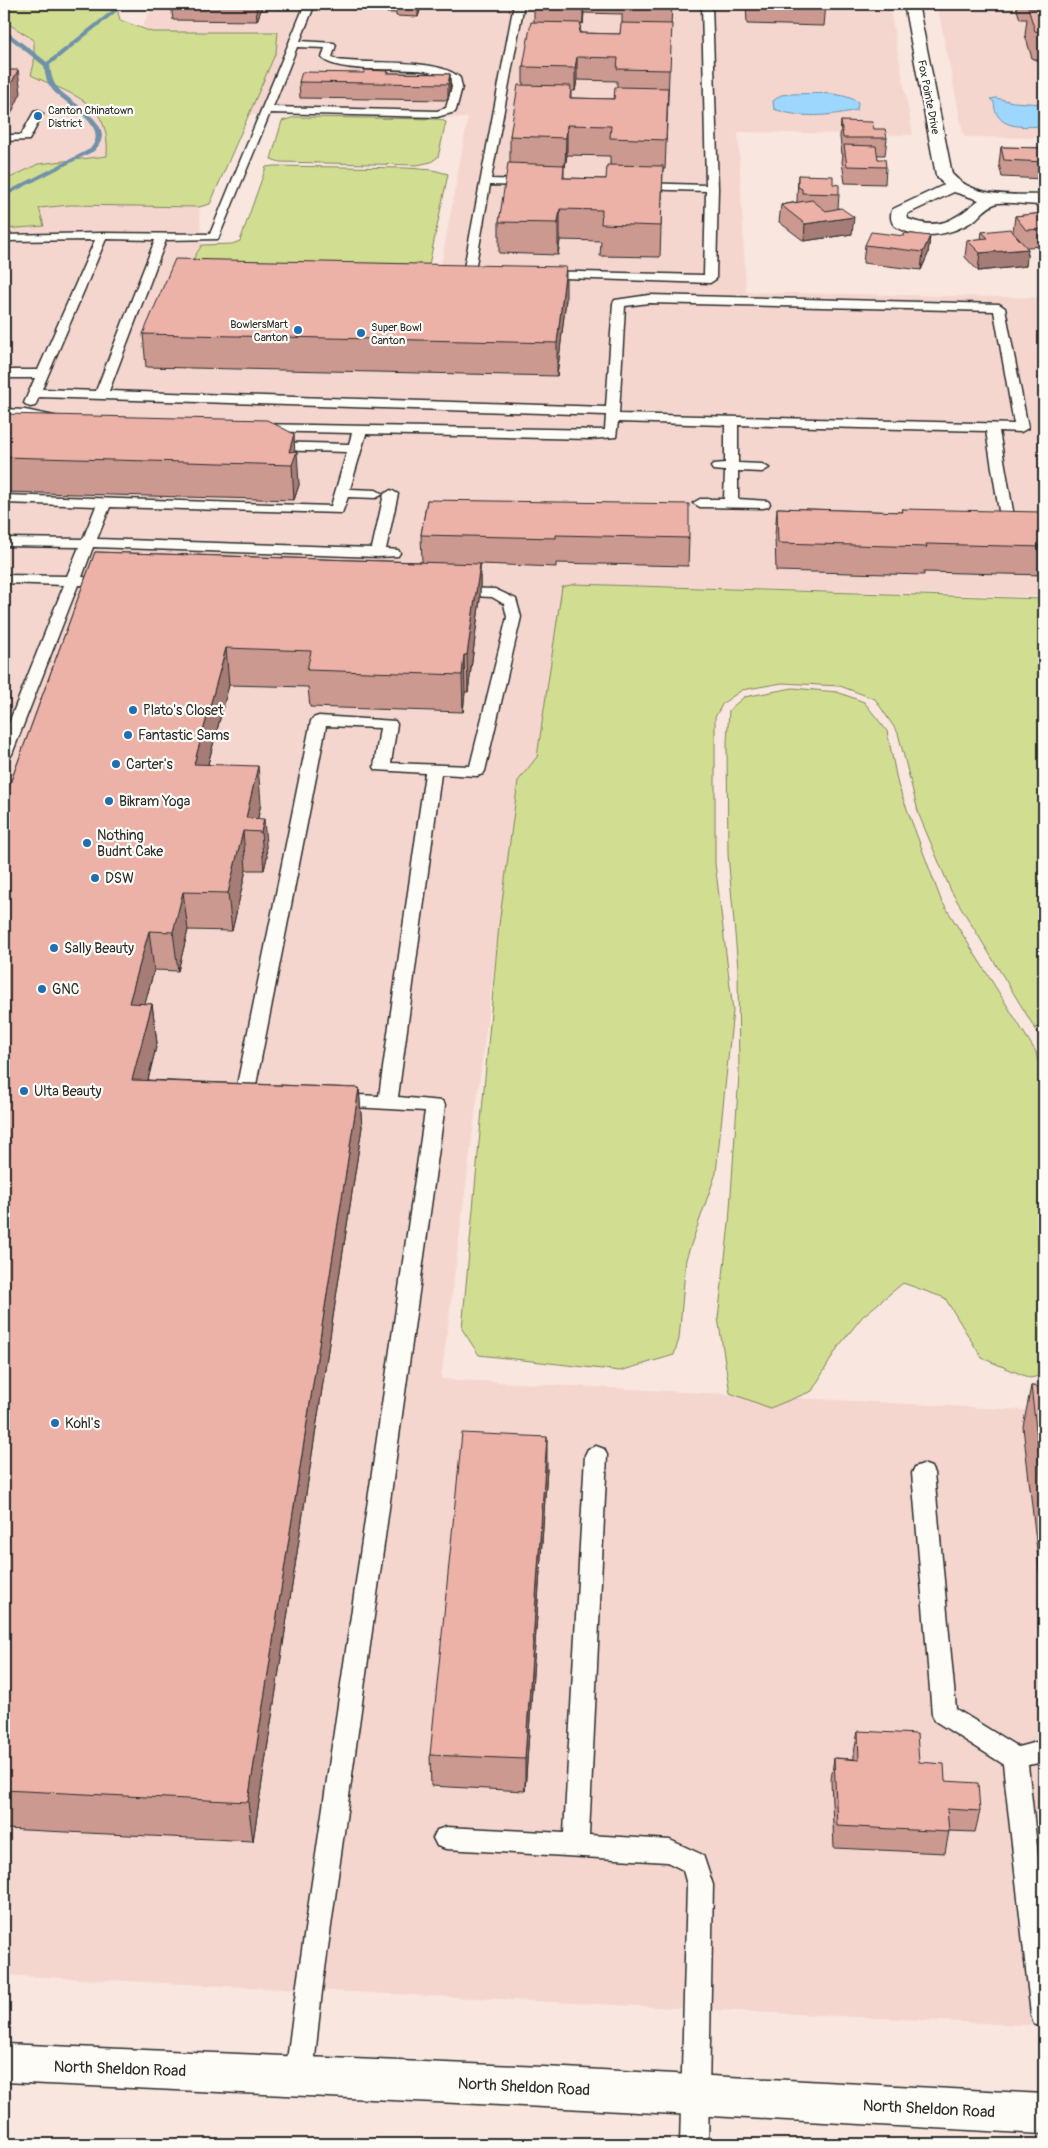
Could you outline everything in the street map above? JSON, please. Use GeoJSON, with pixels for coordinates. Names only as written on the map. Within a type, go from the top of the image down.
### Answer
{"type":"FeatureCollection","features":[{"type":"Feature","properties":{"kind":"street","name":"Fox Pointe Drive"},"geometry":{"type":"LineString","coordinates":[[911,4],[944,175],[954,186]]}},
{"type":"Feature","properties":{"kind":"street"},"geometry":{"type":"LineString","coordinates":[[992,198],[953,227],[934,230],[916,228],[900,222],[899,212],[954,186],[967,192],[992,198],[1044,200]]}},
{"type":"Feature","properties":{"kind":"street","name":"North Sheldon Road"},"geometry":{"type":"LineString","coordinates":[[4,2063],[695,2094],[1044,2114]]}},
{"type":"Feature","properties":{"kind":"lane"},"geometry":{"type":"LineString","coordinates":[[4,238],[162,236],[214,238],[310,4]]}},
{"type":"Feature","properties":{"kind":"lane"},"geometry":{"type":"LineString","coordinates":[[498,274],[469,273],[519,4]]}},
{"type":"Feature","properties":{"kind":"lane"},"geometry":{"type":"LineString","coordinates":[[527,275],[710,279],[712,188],[707,4]]}},
{"type":"Feature","properties":{"kind":"lane"},"geometry":{"type":"LineString","coordinates":[[267,110],[437,114],[451,110],[457,87],[455,78],[449,74],[419,66],[346,64],[331,61],[327,58],[331,45],[294,44]]}},
{"type":"Feature","properties":{"kind":"lane"},"geometry":{"type":"LineString","coordinates":[[4,138],[25,138],[38,114]]}},
{"type":"Feature","properties":{"kind":"lane"},"geometry":{"type":"LineString","coordinates":[[485,182],[544,184]]}},
{"type":"Feature","properties":{"kind":"lane"},"geometry":{"type":"LineString","coordinates":[[623,186],[712,188]]}},
{"type":"Feature","properties":{"kind":"lane"},"geometry":{"type":"LineString","coordinates":[[25,414],[102,236]]}},
{"type":"Feature","properties":{"kind":"lane"},"geometry":{"type":"LineString","coordinates":[[101,395],[162,236]]}},
{"type":"Feature","properties":{"kind":"lane"},"geometry":{"type":"LineString","coordinates":[[35,393],[612,415],[732,421],[1021,428],[999,308],[649,299],[619,303],[612,415],[611,434],[243,426]]}},
{"type":"Feature","properties":{"kind":"lane"},"geometry":{"type":"LineString","coordinates":[[4,374],[41,374]]}},
{"type":"Feature","properties":{"kind":"lane"},"geometry":{"type":"LineString","coordinates":[[4,413],[25,414],[68,421]]}},
{"type":"Feature","properties":{"kind":"lane"},"geometry":{"type":"LineString","coordinates":[[732,421],[732,504]]}},
{"type":"Feature","properties":{"kind":"lane"},"geometry":{"type":"LineString","coordinates":[[992,427],[1006,511]]}},
{"type":"Feature","properties":{"kind":"lane"},"geometry":{"type":"LineString","coordinates":[[4,499],[337,510],[360,430]]}},
{"type":"Feature","properties":{"kind":"lane"},"geometry":{"type":"LineString","coordinates":[[257,446],[355,448]]}},
{"type":"Feature","properties":{"kind":"lane"},"geometry":{"type":"LineString","coordinates":[[718,467],[762,468]]}},
{"type":"Feature","properties":{"kind":"lane"},"geometry":{"type":"LineString","coordinates":[[341,493],[376,494]]}},
{"type":"Feature","properties":{"kind":"lane"},"geometry":{"type":"LineString","coordinates":[[378,553],[391,494]]}},
{"type":"Feature","properties":{"kind":"lane"},"geometry":{"type":"LineString","coordinates":[[4,754],[104,502]]}},
{"type":"Feature","properties":{"kind":"lane"},"geometry":{"type":"LineString","coordinates":[[700,503],[763,504]]}},
{"type":"Feature","properties":{"kind":"lane"},"geometry":{"type":"LineString","coordinates":[[4,542],[393,553]]}},
{"type":"Feature","properties":{"kind":"lane"},"geometry":{"type":"LineString","coordinates":[[4,579],[121,582]]}},
{"type":"Feature","properties":{"kind":"lane"},"geometry":{"type":"LineString","coordinates":[[272,1097],[244,1096],[319,721],[389,724],[382,767],[477,771],[514,617],[511,602],[495,593],[444,591]]}},
{"type":"Feature","properties":{"kind":"lane"},"geometry":{"type":"LineString","coordinates":[[388,1102],[434,769]]}},
{"type":"Feature","properties":{"kind":"lane"},"geometry":{"type":"LineString","coordinates":[[299,2076],[310,1982],[435,1105],[321,1099]]}},
{"type":"Feature","properties":{"kind":"lane"},"geometry":{"type":"LineString","coordinates":[[576,1844],[596,1455]]}},
{"type":"Feature","properties":{"kind":"lane"},"geometry":{"type":"LineString","coordinates":[[923,1473],[944,1714],[1015,1758],[1044,1751]]}},
{"type":"Feature","properties":{"kind":"lane"},"geometry":{"type":"LineString","coordinates":[[1015,1758],[1036,1884],[1044,2015]]}},
{"type":"Feature","properties":{"kind":"lane"},"geometry":{"type":"LineString","coordinates":[[446,1838],[576,1844],[670,1851],[694,1863],[700,1885],[694,2144]]}},
{"type":"Feature","properties":{"kind":"shaded area"},"geometry":{"type":"Polygon","coordinates":[[[155,4],[889,4],[913,135],[738,132],[746,292],[1044,298],[1044,597],[575,584],[552,752],[518,781],[441,1379],[1044,1411],[1044,2026],[4,1975],[4,309],[10,304],[10,285],[4,285],[4,229],[44,226],[39,208],[70,205],[199,207],[202,245],[193,259],[438,282],[468,118],[248,115],[276,52],[278,32],[152,32],[142,26],[155,4]]]}},
{"type":"Feature","properties":{"kind":"shaded area"},"geometry":{"type":"Polygon","coordinates":[[[937,4],[1044,4],[1044,138],[964,137],[937,4]]]}},
{"type":"Feature","properties":{"kind":"shaded area"},"geometry":{"type":"Polygon","coordinates":[[[4,23],[34,40],[32,75],[92,105],[103,122],[108,138],[107,156],[38,164],[4,181],[4,23]]]}},
{"type":"Feature","properties":{"kind":"green space"},"geometry":{"type":"Polygon","coordinates":[[[4,4],[116,4],[120,20],[152,32],[278,32],[276,52],[210,204],[199,207],[70,205],[39,208],[44,226],[4,229],[4,181],[38,164],[107,156],[107,138],[103,123],[96,112],[86,103],[75,95],[31,75],[34,64],[34,40],[4,21],[4,4]]]}},
{"type":"Feature","properties":{"kind":"green space"},"geometry":{"type":"Polygon","coordinates":[[[295,117],[439,119],[446,122],[438,157],[431,162],[417,165],[280,162],[271,159],[282,121],[295,117]]]}},
{"type":"Feature","properties":{"kind":"green space"},"geometry":{"type":"Polygon","coordinates":[[[266,167],[407,168],[433,170],[448,174],[426,279],[193,259],[202,245],[232,244],[240,241],[266,167]]]}},
{"type":"Feature","properties":{"kind":"green space"},"geometry":{"type":"Polygon","coordinates":[[[575,584],[1044,599],[1044,1043],[951,891],[919,815],[898,733],[875,699],[840,686],[782,683],[742,690],[723,703],[715,717],[715,863],[733,1011],[716,1173],[686,1259],[679,1339],[674,1355],[620,1371],[479,1355],[462,1329],[499,925],[518,781],[537,757],[562,587],[575,584]]]}},
{"type":"Feature","properties":{"kind":"green space"},"geometry":{"type":"Polygon","coordinates":[[[793,688],[837,692],[864,702],[887,731],[898,785],[941,900],[1036,1052],[1044,1088],[1044,1375],[1030,1378],[982,1358],[945,1298],[903,1283],[863,1316],[838,1347],[812,1391],[770,1408],[730,1393],[718,1318],[729,1224],[739,1075],[738,968],[728,854],[727,742],[729,710],[744,697],[793,688]]]}},
{"type":"Feature","properties":{"kind":"water"},"geometry":{"type":"Polygon","coordinates":[[[834,94],[851,98],[858,102],[857,110],[816,116],[774,109],[773,101],[781,95],[834,94]]]}},
{"type":"Feature","properties":{"kind":"water"},"geometry":{"type":"Polygon","coordinates":[[[996,98],[1013,102],[1044,104],[1044,126],[1027,127],[1011,125],[1005,122],[999,118],[994,102],[990,99],[996,98]]]}},
{"type":"Feature","properties":{"kind":"building"},"geometry":{"type":"Polygon","coordinates":[[[1028,8],[1044,8],[1044,33],[1035,31],[1028,8]]]}},
{"type":"Feature","properties":{"kind":"building"},"geometry":{"type":"Polygon","coordinates":[[[531,22],[581,23],[579,33],[620,34],[621,23],[672,24],[670,70],[617,69],[618,58],[577,57],[575,68],[523,67],[531,22]]]}},
{"type":"Feature","properties":{"kind":"building"},"geometry":{"type":"Polygon","coordinates":[[[4,70],[18,70],[4,99],[4,70]]]}},
{"type":"Feature","properties":{"kind":"building"},"geometry":{"type":"Polygon","coordinates":[[[364,70],[388,71],[387,73],[450,74],[448,84],[299,82],[302,72],[364,73],[364,70]]]}},
{"type":"Feature","properties":{"kind":"building"},"geometry":{"type":"Polygon","coordinates":[[[518,85],[571,86],[570,98],[614,99],[615,87],[668,88],[666,140],[610,138],[611,126],[567,125],[566,138],[510,136],[518,85]]]}},
{"type":"Feature","properties":{"kind":"building"},"geometry":{"type":"Polygon","coordinates":[[[841,121],[872,122],[874,129],[885,129],[887,138],[843,138],[841,121]]]}},
{"type":"Feature","properties":{"kind":"building"},"geometry":{"type":"Polygon","coordinates":[[[844,145],[876,146],[878,159],[885,159],[886,167],[847,166],[844,145]]]}},
{"type":"Feature","properties":{"kind":"building"},"geometry":{"type":"Polygon","coordinates":[[[1001,147],[1044,148],[1044,162],[1004,160],[1001,147]]]}},
{"type":"Feature","properties":{"kind":"building"},"geometry":{"type":"Polygon","coordinates":[[[508,163],[564,165],[563,178],[606,179],[607,165],[663,166],[661,226],[601,224],[602,210],[560,209],[558,223],[499,222],[508,163]]]}},
{"type":"Feature","properties":{"kind":"building"},"geometry":{"type":"Polygon","coordinates":[[[798,175],[833,176],[833,184],[839,185],[839,194],[802,193],[802,189],[798,187],[798,175]]]}},
{"type":"Feature","properties":{"kind":"building"},"geometry":{"type":"Polygon","coordinates":[[[812,200],[826,211],[841,208],[854,217],[805,224],[781,205],[812,200]]]}},
{"type":"Feature","properties":{"kind":"building"},"geometry":{"type":"Polygon","coordinates":[[[1044,213],[1044,229],[1026,230],[1015,216],[1044,213]]]}},
{"type":"Feature","properties":{"kind":"building"},"geometry":{"type":"Polygon","coordinates":[[[1010,229],[1028,249],[980,253],[967,240],[988,238],[982,232],[1010,229]]]}},
{"type":"Feature","properties":{"kind":"building"},"geometry":{"type":"Polygon","coordinates":[[[871,232],[904,236],[905,233],[930,236],[923,252],[865,245],[871,232]]]}},
{"type":"Feature","properties":{"kind":"building"},"geometry":{"type":"Polygon","coordinates":[[[175,259],[566,267],[557,343],[143,334],[175,259]]]}},
{"type":"Feature","properties":{"kind":"building"},"geometry":{"type":"Polygon","coordinates":[[[4,414],[267,420],[294,434],[289,452],[297,451],[292,465],[4,457],[4,414]]]}},
{"type":"Feature","properties":{"kind":"building"},"geometry":{"type":"Polygon","coordinates":[[[427,500],[689,504],[689,538],[556,535],[556,538],[421,535],[427,500]]]}},
{"type":"Feature","properties":{"kind":"building"},"geometry":{"type":"Polygon","coordinates":[[[777,508],[903,512],[902,509],[1041,512],[1044,526],[1044,547],[926,544],[927,547],[778,543],[777,508]]]}},
{"type":"Feature","properties":{"kind":"building"},"geometry":{"type":"Polygon","coordinates":[[[95,552],[480,564],[467,655],[464,655],[462,675],[307,670],[311,651],[226,648],[194,764],[258,766],[246,818],[264,819],[261,832],[243,831],[228,893],[183,892],[173,932],[149,931],[129,1003],[152,1004],[132,1080],[359,1088],[248,1802],[4,1790],[4,800],[95,552]]]}},
{"type":"Feature","properties":{"kind":"building"},"geometry":{"type":"Polygon","coordinates":[[[1031,1386],[1044,1387],[1044,1497],[1031,1386]]]}},
{"type":"Feature","properties":{"kind":"building"},"geometry":{"type":"Polygon","coordinates":[[[462,1433],[547,1437],[525,1759],[430,1755],[462,1433]]]}},
{"type":"Feature","properties":{"kind":"building"},"geometry":{"type":"Polygon","coordinates":[[[858,1731],[917,1734],[919,1762],[944,1764],[945,1781],[978,1783],[980,1811],[947,1809],[949,1832],[837,1826],[834,1758],[859,1760],[858,1731]]]}},
{"type":"Feature","properties":{"kind":"waterway"},"geometry":{"type":"LineString","coordinates":[[47,65],[123,4]]}},
{"type":"Feature","properties":{"kind":"waterway"},"geometry":{"type":"LineString","coordinates":[[4,31],[47,65]]}},
{"type":"Feature","properties":{"kind":"waterway"},"geometry":{"type":"LineString","coordinates":[[4,195],[92,150],[96,145],[98,133],[96,125],[90,117],[64,98],[53,87],[49,79],[47,65]]}},
{"type":"Feature","properties":{"kind":"place","name":"Canton Chinatown District"},"geometry":{"type":"Point","coordinates":[38,116]}},
{"type":"Feature","properties":{"kind":"place","name":"BowlersMart Canton"},"geometry":{"type":"Point","coordinates":[298,330]}},
{"type":"Feature","properties":{"kind":"place","name":"Super Bowl Canton"},"geometry":{"type":"Point","coordinates":[361,333]}},
{"type":"Feature","properties":{"kind":"place","name":"Plato's Closet"},"geometry":{"type":"Point","coordinates":[133,710]}},
{"type":"Feature","properties":{"kind":"place","name":"Fantastic Sams"},"geometry":{"type":"Point","coordinates":[128,735]}},
{"type":"Feature","properties":{"kind":"place","name":"Carter's"},"geometry":{"type":"Point","coordinates":[116,764]}},
{"type":"Feature","properties":{"kind":"place","name":"Bikram Yoga"},"geometry":{"type":"Point","coordinates":[109,801]}},
{"type":"Feature","properties":{"kind":"place","name":"Nothing Budnt Cake"},"geometry":{"type":"Point","coordinates":[87,843]}},
{"type":"Feature","properties":{"kind":"place","name":"DSW"},"geometry":{"type":"Point","coordinates":[95,878]}},
{"type":"Feature","properties":{"kind":"place","name":"Sally Beauty"},"geometry":{"type":"Point","coordinates":[54,948]}},
{"type":"Feature","properties":{"kind":"place","name":"GNC"},"geometry":{"type":"Point","coordinates":[42,989]}},
{"type":"Feature","properties":{"kind":"place","name":"Ulta Beauty"},"geometry":{"type":"Point","coordinates":[24,1091]}},
{"type":"Feature","properties":{"kind":"place","name":"Kohl's"},"geometry":{"type":"Point","coordinates":[55,1423]}}]}
